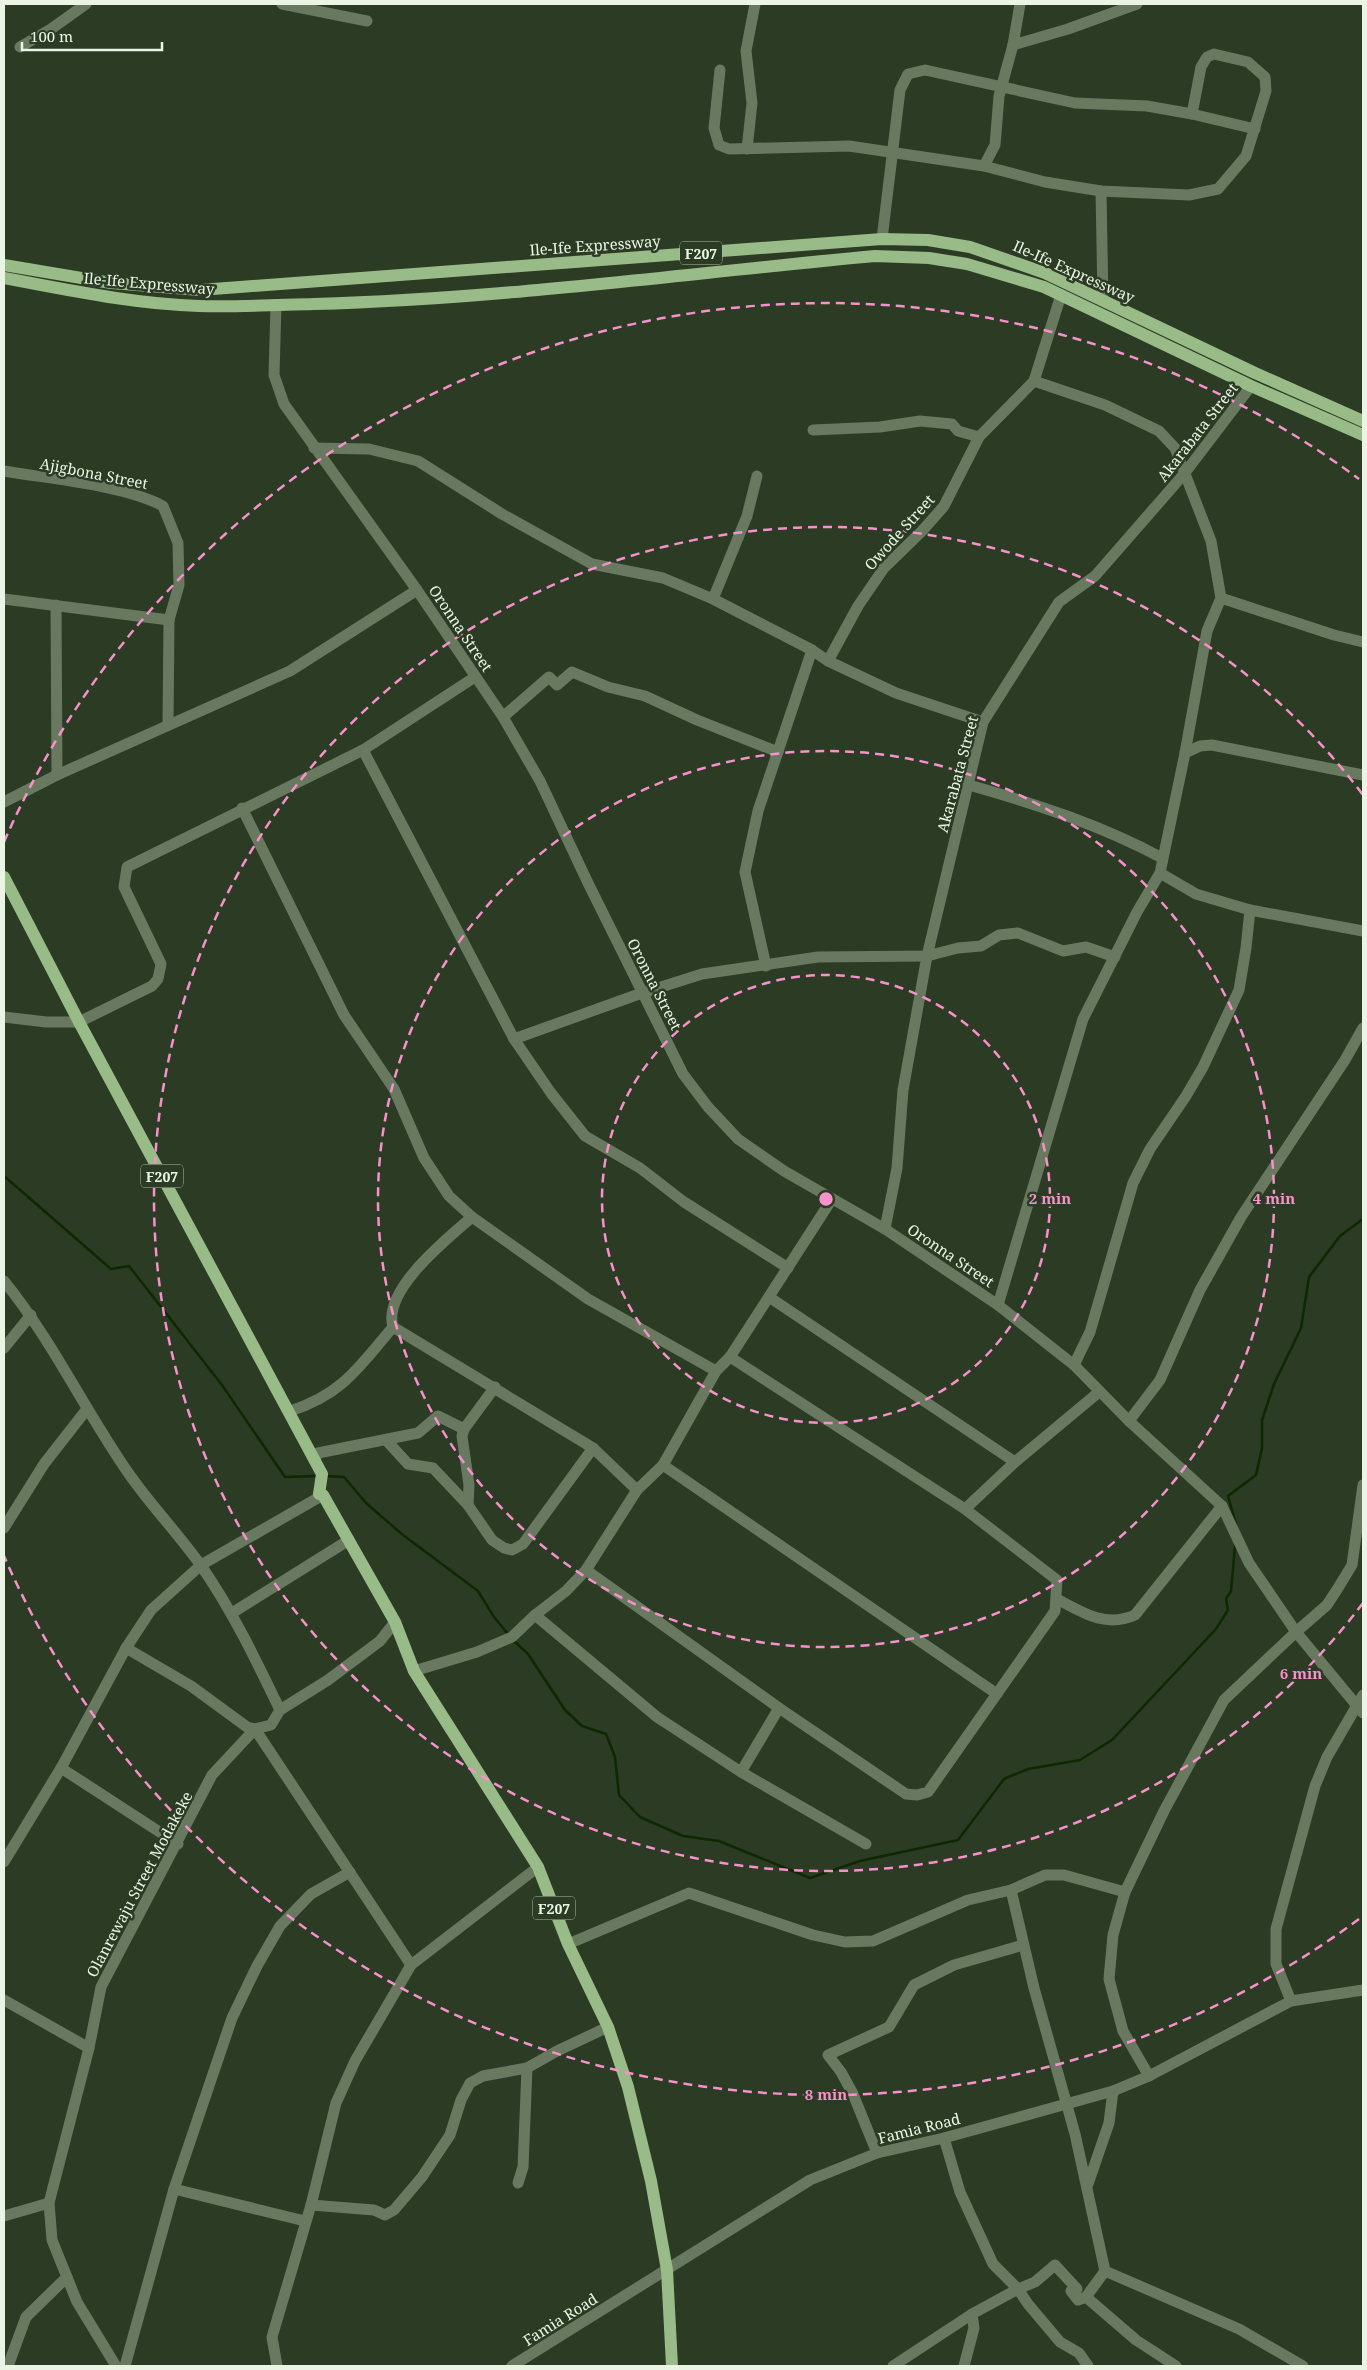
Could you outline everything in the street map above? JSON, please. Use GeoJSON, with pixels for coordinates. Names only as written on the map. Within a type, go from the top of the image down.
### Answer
{"type":"FeatureCollection","features":[{"type":"Feature","properties":{"kind":"main road","name":"Ile-Ife Expressway"},"geometry":{"type":"LineString","coordinates":[[4,265],[111,284],[200,290],[882,239],[928,240],[970,247],[1045,273],[1255,373],[1363,421]]}},
{"type":"Feature","properties":{"kind":"main road","name":"Ile-Ife Expressway"},"geometry":{"type":"LineString","coordinates":[[4,278],[109,298],[200,306],[380,302],[548,290],[875,256],[929,258],[967,264],[1044,287],[1251,386],[1363,435]]}},
{"type":"Feature","properties":{"kind":"main road","name":"F207"},"geometry":{"type":"LineString","coordinates":[[4,877],[79,1022],[315,1459],[322,1474],[321,1495],[349,1540],[395,1622],[414,1671],[538,1867],[568,1944],[608,2027],[628,2087],[644,2150],[667,2270],[672,2366]]}},
{"type":"Feature","properties":{"kind":"street"},"geometry":{"type":"LineString","coordinates":[[20,47],[51,29],[86,4]]}},
{"type":"Feature","properties":{"kind":"street"},"geometry":{"type":"LineString","coordinates":[[282,4],[367,21]]}},
{"type":"Feature","properties":{"kind":"street"},"geometry":{"type":"LineString","coordinates":[[747,150],[752,102],[746,52],[755,4]]}},
{"type":"Feature","properties":{"kind":"street"},"geometry":{"type":"LineString","coordinates":[[984,166],[995,145],[1000,87],[1013,45],[1020,4]]}},
{"type":"Feature","properties":{"kind":"street"},"geometry":{"type":"LineString","coordinates":[[1013,45],[1068,30],[1137,4]]}},
{"type":"Feature","properties":{"kind":"street"},"geometry":{"type":"LineString","coordinates":[[720,70],[714,128],[719,146],[747,150],[848,146],[984,166],[1045,182],[1101,191],[1189,195],[1218,190],[1246,156],[1266,91],[1265,77],[1248,62],[1214,54],[1207,57],[1201,67],[1192,114]]}},
{"type":"Feature","properties":{"kind":"street"},"geometry":{"type":"LineString","coordinates":[[882,239],[900,90],[908,74],[925,70],[1075,103],[1147,106],[1192,114],[1255,129]]}},
{"type":"Feature","properties":{"kind":"street"},"geometry":{"type":"LineString","coordinates":[[1101,191],[1103,301]]}},
{"type":"Feature","properties":{"kind":"street","name":"Owode Street"},"geometry":{"type":"LineString","coordinates":[[828,661],[858,606],[884,568],[922,531],[944,506],[979,437],[1034,381],[1061,295]]}},
{"type":"Feature","properties":{"kind":"street","name":"Oronna Street"},"geometry":{"type":"LineString","coordinates":[[276,304],[274,375],[284,404],[417,590],[503,717],[540,781],[642,993],[684,1074],[708,1107],[738,1139],[784,1171],[886,1229],[998,1305],[1074,1366],[1129,1421],[1222,1508]]}},
{"type":"Feature","properties":{"kind":"street"},"geometry":{"type":"LineString","coordinates":[[998,1305],[1083,1019],[1160,873],[1185,753],[1207,631],[1221,598],[1211,541],[1184,474],[1184,466],[1176,448],[1159,431],[1105,405],[1034,381]]}},
{"type":"Feature","properties":{"kind":"street","name":"Akarabata Street"},"geometry":{"type":"LineString","coordinates":[[886,1229],[897,1168],[903,1090],[927,956],[983,722],[1059,602],[1095,576],[1184,474],[1251,386]]}},
{"type":"Feature","properties":{"kind":"street"},"geometry":{"type":"LineString","coordinates":[[814,430],[880,427],[920,421],[952,424],[958,431],[979,437]]}},
{"type":"Feature","properties":{"kind":"street"},"geometry":{"type":"LineString","coordinates":[[314,448],[369,449],[418,461],[502,514],[592,564],[663,578],[713,599],[812,650],[828,661],[896,693],[983,722]]}},
{"type":"Feature","properties":{"kind":"street","name":"Ajigbona Street"},"geometry":{"type":"LineString","coordinates":[[4,471],[106,488],[149,498],[163,506],[178,543],[179,585],[169,620],[168,725]]}},
{"type":"Feature","properties":{"kind":"street"},"geometry":{"type":"LineString","coordinates":[[713,599],[747,516],[756,476]]}},
{"type":"Feature","properties":{"kind":"street"},"geometry":{"type":"LineString","coordinates":[[4,802],[57,775],[290,671],[417,590]]}},
{"type":"Feature","properties":{"kind":"street"},"geometry":{"type":"LineString","coordinates":[[1221,598],[1334,635],[1363,642]]}},
{"type":"Feature","properties":{"kind":"street"},"geometry":{"type":"LineString","coordinates":[[4,599],[169,620]]}},
{"type":"Feature","properties":{"kind":"street"},"geometry":{"type":"LineString","coordinates":[[56,605],[57,775]]}},
{"type":"Feature","properties":{"kind":"street"},"geometry":{"type":"LineString","coordinates":[[766,966],[745,872],[758,811],[812,650]]}},
{"type":"Feature","properties":{"kind":"street"},"geometry":{"type":"LineString","coordinates":[[503,717],[549,677],[557,685],[572,672],[608,687],[645,696],[697,720],[778,752]]}},
{"type":"Feature","properties":{"kind":"street"},"geometry":{"type":"LineString","coordinates":[[4,1017],[46,1022],[79,1022],[152,986],[158,979],[161,964],[124,887],[127,867],[242,808],[363,750],[475,677]]}},
{"type":"Feature","properties":{"kind":"street"},"geometry":{"type":"LineString","coordinates":[[1185,753],[1200,746],[1212,745],[1363,775]]}},
{"type":"Feature","properties":{"kind":"street"},"geometry":{"type":"LineString","coordinates":[[363,750],[514,1040],[551,1093],[585,1136],[640,1168],[684,1202],[788,1268]]}},
{"type":"Feature","properties":{"kind":"street"},"geometry":{"type":"LineString","coordinates":[[969,784],[1023,800],[1086,823],[1127,839],[1162,858]]}},
{"type":"Feature","properties":{"kind":"street"},"geometry":{"type":"LineString","coordinates":[[242,808],[344,1015],[394,1090],[424,1158],[449,1196],[472,1217],[588,1299],[716,1371]]}},
{"type":"Feature","properties":{"kind":"street"},"geometry":{"type":"LineString","coordinates":[[1160,873],[1196,894],[1250,910],[1363,931]]}},
{"type":"Feature","properties":{"kind":"street"},"geometry":{"type":"LineString","coordinates":[[1074,1366],[1090,1332],[1133,1183],[1150,1149],[1186,1096],[1202,1067],[1239,990],[1250,910]]}},
{"type":"Feature","properties":{"kind":"street"},"geometry":{"type":"LineString","coordinates":[[514,1040],[642,993],[702,974],[818,957],[927,956],[958,948],[981,946],[999,935],[1018,933],[1063,951],[1086,947],[1115,957]]}},
{"type":"Feature","properties":{"kind":"street"},"geometry":{"type":"LineString","coordinates":[[1129,1421],[1160,1380],[1200,1290],[1242,1217],[1340,1068],[1363,1028]]}},
{"type":"Feature","properties":{"kind":"street"},"geometry":{"type":"LineString","coordinates":[[414,1671],[512,1637],[535,1615],[566,1591],[586,1570],[637,1490],[663,1465],[716,1371],[730,1357],[832,1199]]}},
{"type":"Feature","properties":{"kind":"street"},"geometry":{"type":"LineString","coordinates":[[472,1217],[418,1266],[392,1306],[390,1317],[393,1327],[593,1448],[637,1490]]}},
{"type":"Feature","properties":{"kind":"street"},"geometry":{"type":"LineString","coordinates":[[4,1281],[31,1315],[87,1409],[128,1472],[201,1565],[232,1613],[280,1710]]}},
{"type":"Feature","properties":{"kind":"street"},"geometry":{"type":"LineString","coordinates":[[769,1297],[1016,1462]]}},
{"type":"Feature","properties":{"kind":"street"},"geometry":{"type":"LineString","coordinates":[[4,1348],[31,1315]]}},
{"type":"Feature","properties":{"kind":"street"},"geometry":{"type":"LineString","coordinates":[[290,1411],[309,1405],[344,1384],[393,1327]]}},
{"type":"Feature","properties":{"kind":"street"},"geometry":{"type":"LineString","coordinates":[[586,1570],[779,1708],[906,1794],[916,1795],[928,1792],[1055,1611],[1057,1580],[965,1509],[730,1357]]}},
{"type":"Feature","properties":{"kind":"street"},"geometry":{"type":"LineString","coordinates":[[468,1505],[470,1485],[462,1436],[464,1429],[495,1387]]}},
{"type":"Feature","properties":{"kind":"street"},"geometry":{"type":"LineString","coordinates":[[965,1509],[1016,1462],[1099,1392]]}},
{"type":"Feature","properties":{"kind":"street"},"geometry":{"type":"LineString","coordinates":[[4,1528],[44,1464],[87,1409]]}},
{"type":"Feature","properties":{"kind":"street"},"geometry":{"type":"LineString","coordinates":[[315,1459],[318,1453],[418,1433],[438,1416],[464,1429]]}},
{"type":"Feature","properties":{"kind":"street"},"geometry":{"type":"LineString","coordinates":[[386,1440],[408,1464],[433,1468],[468,1505],[492,1540],[504,1548],[512,1550],[523,1544],[593,1448]]}},
{"type":"Feature","properties":{"kind":"street"},"geometry":{"type":"LineString","coordinates":[[663,1465],[997,1694]]}},
{"type":"Feature","properties":{"kind":"street"},"geometry":{"type":"LineString","coordinates":[[1149,2076],[1123,2031],[1109,1979],[1113,1935],[1125,1892],[1164,1811],[1224,1700],[1327,1605],[1352,1565],[1363,1485]]}},
{"type":"Feature","properties":{"kind":"street"},"geometry":{"type":"LineString","coordinates":[[4,1862],[61,1768],[126,1648],[151,1610],[201,1565],[321,1495]]}},
{"type":"Feature","properties":{"kind":"street"},"geometry":{"type":"LineString","coordinates":[[1057,1600],[1091,1618],[1110,1621],[1123,1620],[1135,1614],[1222,1508],[1249,1563],[1296,1632],[1359,1709]]}},
{"type":"Feature","properties":{"kind":"street"},"geometry":{"type":"LineString","coordinates":[[232,1613],[349,1540]]}},
{"type":"Feature","properties":{"kind":"street"},"geometry":{"type":"LineString","coordinates":[[535,1615],[656,1717],[741,1772],[866,1844]]}},
{"type":"Feature","properties":{"kind":"street","name":"Olanrewaju Street Modakeke"},"geometry":{"type":"LineString","coordinates":[[116,2366],[77,2302],[52,2240],[49,2203],[89,2048],[101,1987],[178,1844],[212,1775],[255,1730],[270,1725],[280,1710],[328,1680],[349,1662],[380,1641],[395,1622]]}},
{"type":"Feature","properties":{"kind":"street"},"geometry":{"type":"LineString","coordinates":[[126,1648],[191,1686],[247,1727],[255,1730],[411,1965]]}},
{"type":"Feature","properties":{"kind":"street"},"geometry":{"type":"LineString","coordinates":[[1291,2001],[1276,1964],[1276,1929],[1315,1786],[1327,1757],[1359,1709],[1363,1695]]}},
{"type":"Feature","properties":{"kind":"street"},"geometry":{"type":"LineString","coordinates":[[741,1772],[779,1708]]}},
{"type":"Feature","properties":{"kind":"street"},"geometry":{"type":"LineString","coordinates":[[61,1768],[178,1844]]}},
{"type":"Feature","properties":{"kind":"street"},"geometry":{"type":"LineString","coordinates":[[277,2366],[272,2337],[311,2205],[336,2103],[355,2061],[411,1965],[538,1867]]}},
{"type":"Feature","properties":{"kind":"street"},"geometry":{"type":"LineString","coordinates":[[125,2366],[174,2189],[230,2025],[257,1966],[280,1926],[311,1894],[350,1872]]}},
{"type":"Feature","properties":{"kind":"street"},"geometry":{"type":"LineString","coordinates":[[568,1944],[689,1892],[813,1935],[845,1942],[873,1941],[968,1900],[1011,1890],[1045,1875],[1064,1875],[1125,1892]]}},
{"type":"Feature","properties":{"kind":"street"},"geometry":{"type":"LineString","coordinates":[[893,2366],[972,2314],[1035,2282],[1055,2265],[1078,2289],[1071,2291],[1078,2300],[1086,2297],[1104,2271],[1088,2186],[1068,2105],[1023,1945],[1011,1890]]}},
{"type":"Feature","properties":{"kind":"street"},"geometry":{"type":"LineString","coordinates":[[877,2153],[841,2072],[828,2055],[889,2027],[914,1984],[954,1965],[1023,1945]]}},
{"type":"Feature","properties":{"kind":"street","name":"Famia Road"},"geometry":{"type":"LineString","coordinates":[[512,2366],[810,2180],[877,2153],[944,2138],[1068,2105],[1112,2091],[1149,2076],[1291,2001],[1363,1990]]}},
{"type":"Feature","properties":{"kind":"street"},"geometry":{"type":"LineString","coordinates":[[4,2000],[89,2048]]}},
{"type":"Feature","properties":{"kind":"street"},"geometry":{"type":"LineString","coordinates":[[311,2205],[374,2210],[385,2215],[394,2210],[422,2177],[450,2135],[470,2083],[483,2076],[527,2068],[557,2050],[608,2027]]}},
{"type":"Feature","properties":{"kind":"street"},"geometry":{"type":"LineString","coordinates":[[518,2183],[522,2166],[527,2068]]}},
{"type":"Feature","properties":{"kind":"street"},"geometry":{"type":"LineString","coordinates":[[1088,2186],[1110,2123],[1112,2091]]}},
{"type":"Feature","properties":{"kind":"street"},"geometry":{"type":"LineString","coordinates":[[944,2138],[960,2192],[975,2229],[993,2264],[1018,2289],[1060,2342],[1078,2353],[1088,2366]]}},
{"type":"Feature","properties":{"kind":"street"},"geometry":{"type":"LineString","coordinates":[[174,2189],[305,2221]]}},
{"type":"Feature","properties":{"kind":"street"},"geometry":{"type":"LineString","coordinates":[[4,2216],[49,2203]]}},
{"type":"Feature","properties":{"kind":"street"},"geometry":{"type":"LineString","coordinates":[[1104,2271],[1239,2329],[1303,2366]]}},
{"type":"Feature","properties":{"kind":"street"},"geometry":{"type":"LineString","coordinates":[[8,2366],[26,2317],[67,2277]]}},
{"type":"Feature","properties":{"kind":"street"},"geometry":{"type":"LineString","coordinates":[[1086,2297],[1136,2340],[1176,2366]]}},
{"type":"Feature","properties":{"kind":"street"},"geometry":{"type":"LineString","coordinates":[[964,2366],[974,2328],[972,2314]]}},
{"type":"Feature","properties":{"kind":"waterway"},"geometry":{"type":"LineString","coordinates":[[4,1176],[111,1269],[129,1266],[222,1385],[285,1477],[318,1476]]}},
{"type":"Feature","properties":{"kind":"waterway"},"geometry":{"type":"LineString","coordinates":[[1237,1528],[1228,1496],[1256,1475],[1262,1448],[1262,1420],[1274,1384],[1301,1328],[1309,1277],[1340,1236],[1363,1219]]}},
{"type":"Feature","properties":{"kind":"waterway"},"geometry":{"type":"LineString","coordinates":[[326,1476],[344,1477],[366,1503],[403,1535],[478,1591],[494,1617],[508,1634]]}},
{"type":"Feature","properties":{"kind":"waterway"},"geometry":{"type":"LineString","coordinates":[[513,1640],[528,1654],[565,1710],[582,1726],[606,1734],[615,1757],[619,1795],[640,1817],[683,1836],[719,1841],[810,1878],[860,1861],[958,1840],[1004,1779],[1028,1769],[1080,1760],[1112,1740],[1216,1629],[1228,1610],[1226,1599],[1231,1591],[1235,1546]]}}]}
